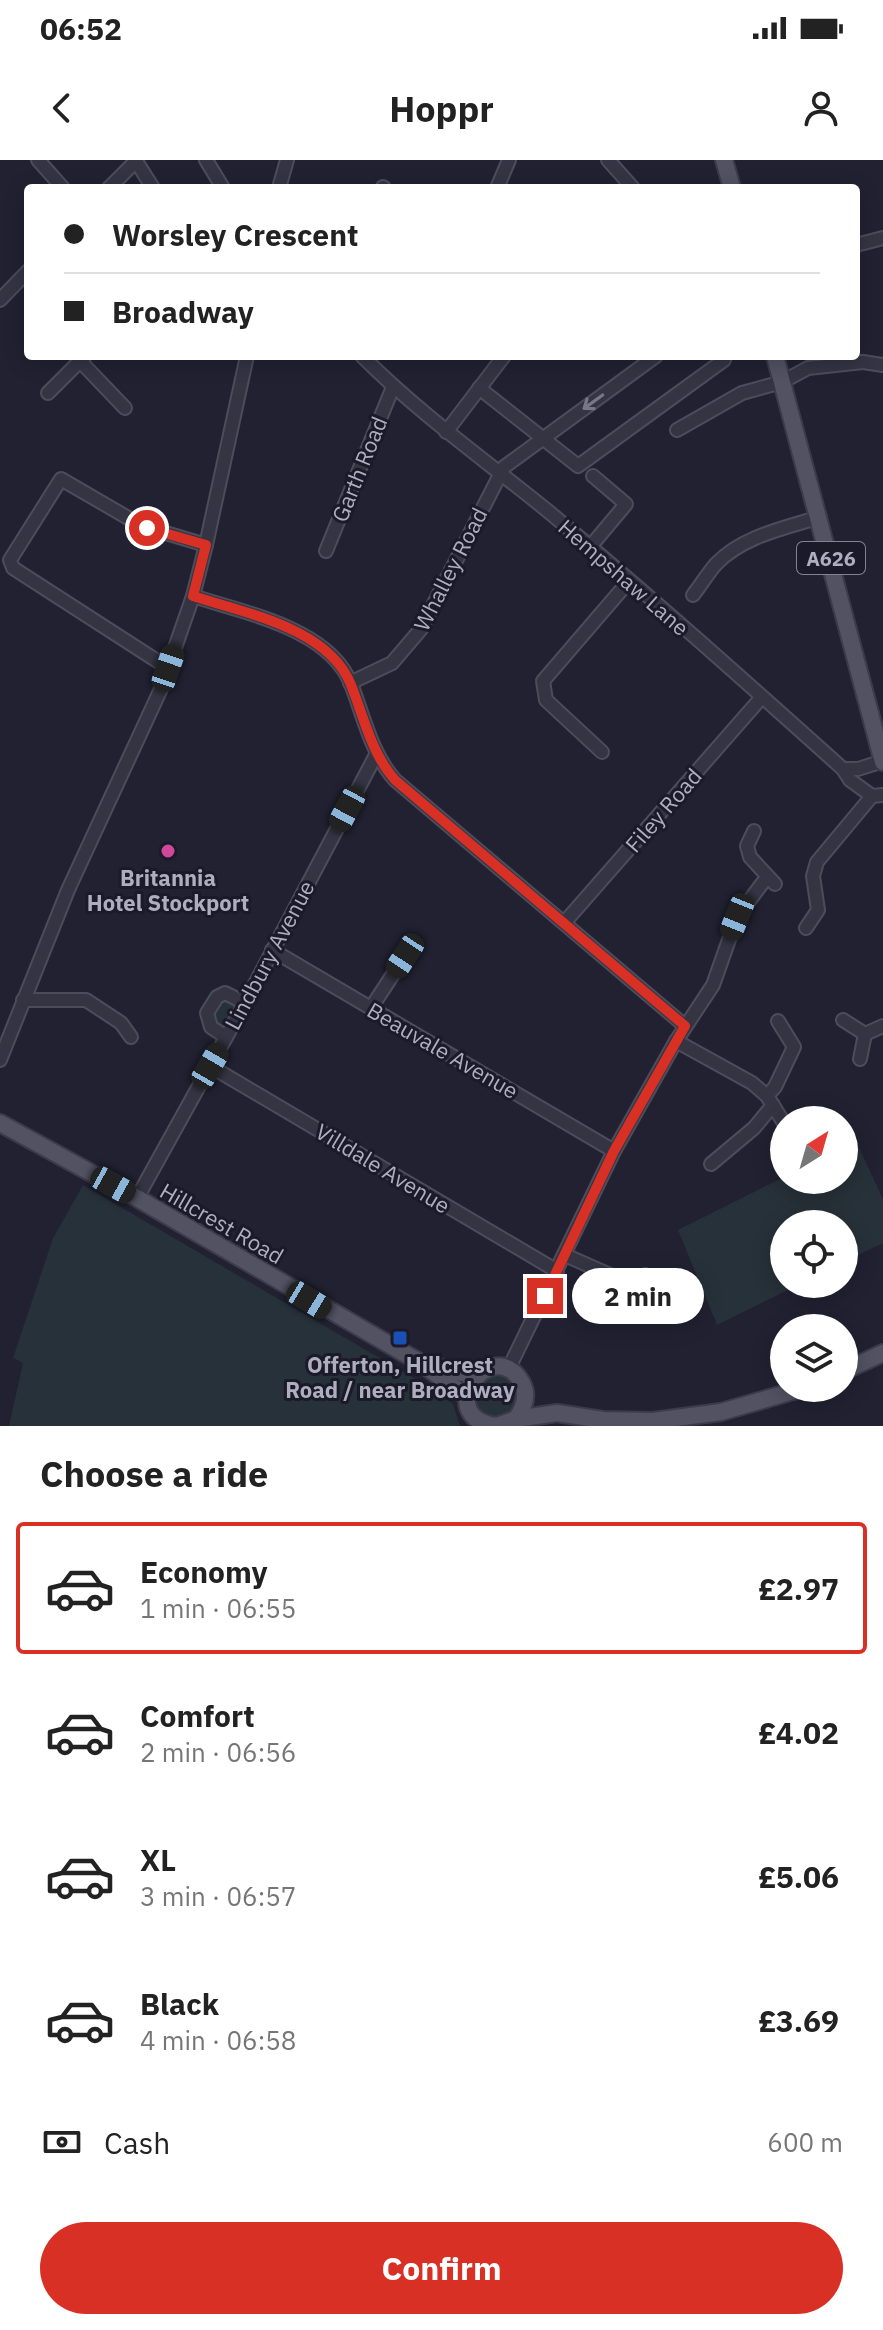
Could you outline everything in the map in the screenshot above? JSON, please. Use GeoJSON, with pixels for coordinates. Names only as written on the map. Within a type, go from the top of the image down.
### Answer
{"type":"FeatureCollection","features":[{"type":"Feature","properties":{"kind":"main road"},"geometry":{"type":"LineString","coordinates":[[724,160],[731,184]]}},
{"type":"Feature","properties":{"kind":"main road","name":"A626"},"geometry":{"type":"LineString","coordinates":[[776,360],[883,762]]}},
{"type":"Feature","properties":{"kind":"main road","name":"Hillcrest Road"},"geometry":{"type":"LineString","coordinates":[[0,1123],[137,1198],[421,1363],[467,1397],[472,1414],[487,1425],[496,1426],[516,1419],[557,1413]]}},
{"type":"Feature","properties":{"kind":"main road"},"geometry":{"type":"LineString","coordinates":[[858,1365],[883,1353]]}},
{"type":"Feature","properties":{"kind":"main road","name":"Hillcrest Road"},"geometry":{"type":"LineString","coordinates":[[421,1363],[475,1376],[491,1368],[508,1370],[520,1381],[525,1396],[557,1413],[603,1423],[653,1421],[721,1412],[770,1398]]}},
{"type":"Feature","properties":{"kind":"main road"},"geometry":{"type":"LineString","coordinates":[[467,1397],[475,1376]]}},
{"type":"Feature","properties":{"kind":"main road"},"geometry":{"type":"LineString","coordinates":[[516,1419],[525,1396]]}},
{"type":"Feature","properties":{"kind":"street"},"geometry":{"type":"LineString","coordinates":[[38,160],[59,184]]}},
{"type":"Feature","properties":{"kind":"street"},"geometry":{"type":"LineString","coordinates":[[206,160],[221,184]]}},
{"type":"Feature","properties":{"kind":"street"},"geometry":{"type":"LineString","coordinates":[[280,184],[287,160]]}},
{"type":"Feature","properties":{"kind":"street"},"geometry":{"type":"LineString","coordinates":[[499,184],[509,160]]}},
{"type":"Feature","properties":{"kind":"street"},"geometry":{"type":"LineString","coordinates":[[608,160],[629,184]]}},
{"type":"Feature","properties":{"kind":"street"},"geometry":{"type":"LineString","coordinates":[[113,184],[136,161],[150,184]]}},
{"type":"Feature","properties":{"kind":"street"},"geometry":{"type":"LineString","coordinates":[[860,244],[883,238]]}},
{"type":"Feature","properties":{"kind":"street"},"geometry":{"type":"LineString","coordinates":[[0,300],[24,275]]}},
{"type":"Feature","properties":{"kind":"street"},"geometry":{"type":"LineString","coordinates":[[48,393],[81,360]]}},
{"type":"Feature","properties":{"kind":"street"},"geometry":{"type":"LineString","coordinates":[[83,360],[125,408]]}},
{"type":"Feature","properties":{"kind":"street"},"geometry":{"type":"LineString","coordinates":[[0,1060],[68,890],[160,691],[193,596],[246,360]]}},
{"type":"Feature","properties":{"kind":"street","name":"Hempshaw Lane"},"geometry":{"type":"LineString","coordinates":[[366,360],[446,432],[500,472],[590,547],[843,769],[850,780],[878,795]]}},
{"type":"Feature","properties":{"kind":"street"},"geometry":{"type":"LineString","coordinates":[[446,432],[501,360]]}},
{"type":"Feature","properties":{"kind":"street"},"geometry":{"type":"LineString","coordinates":[[500,472],[651,360]]}},
{"type":"Feature","properties":{"kind":"street"},"geometry":{"type":"LineString","coordinates":[[479,388],[578,466],[724,360]]}},
{"type":"Feature","properties":{"kind":"street"},"geometry":{"type":"LineString","coordinates":[[677,430],[742,393],[782,382],[808,368],[863,362],[883,365]]}},
{"type":"Feature","properties":{"kind":"street","name":"Garth Road"},"geometry":{"type":"LineString","coordinates":[[326,551],[393,387]]}},
{"type":"Feature","properties":{"kind":"street","name":"Whalley Road"},"geometry":{"type":"LineString","coordinates":[[350,683],[392,663],[421,629],[500,472]]}},
{"type":"Feature","properties":{"kind":"street"},"geometry":{"type":"LineString","coordinates":[[590,547],[626,504],[593,476]]}},
{"type":"Feature","properties":{"kind":"street"},"geometry":{"type":"LineString","coordinates":[[168,668],[13,568],[10,560],[61,479],[142,526],[206,545]]}},
{"type":"Feature","properties":{"kind":"street"},"geometry":{"type":"LineString","coordinates":[[693,595],[716,564],[736,548],[758,537],[820,517]]}},
{"type":"Feature","properties":{"kind":"street"},"geometry":{"type":"LineString","coordinates":[[602,752],[546,700],[543,681],[629,581]]}},
{"type":"Feature","properties":{"kind":"street"},"geometry":{"type":"LineString","coordinates":[[193,596],[304,635],[334,659],[350,683],[387,771],[409,794],[685,1026]]}},
{"type":"Feature","properties":{"kind":"street","name":"Filey Road"},"geometry":{"type":"LineString","coordinates":[[564,923],[762,697]]}},
{"type":"Feature","properties":{"kind":"street","name":"Lindbury Avenue"},"geometry":{"type":"LineString","coordinates":[[137,1198],[245,1003],[377,753]]}},
{"type":"Feature","properties":{"kind":"street"},"geometry":{"type":"LineString","coordinates":[[843,769],[858,769],[883,762]]}},
{"type":"Feature","properties":{"kind":"street"},"geometry":{"type":"LineString","coordinates":[[806,928],[818,910],[813,876],[817,862],[878,795]]}},
{"type":"Feature","properties":{"kind":"street"},"geometry":{"type":"LineString","coordinates":[[508,1370],[614,1151],[676,1041],[713,985],[737,917],[767,876],[750,857],[747,846],[754,831]]}},
{"type":"Feature","properties":{"kind":"street","name":"Beauvale Avenue"},"geometry":{"type":"LineString","coordinates":[[272,950],[614,1151]]}},
{"type":"Feature","properties":{"kind":"street"},"geometry":{"type":"LineString","coordinates":[[371,1008],[405,956]]}},
{"type":"Feature","properties":{"kind":"street"},"geometry":{"type":"LineString","coordinates":[[226,1037],[211,1027],[207,1013],[217,997],[225,993],[245,1003]]}},
{"type":"Feature","properties":{"kind":"street"},"geometry":{"type":"LineString","coordinates":[[23,1000],[86,1000],[121,1023],[131,1037]]}},
{"type":"Feature","properties":{"kind":"street"},"geometry":{"type":"LineString","coordinates":[[843,1020],[865,1034]]}},
{"type":"Feature","properties":{"kind":"street"},"geometry":{"type":"LineString","coordinates":[[711,1164],[748,1134],[770,1100],[794,1047],[778,1021]]}},
{"type":"Feature","properties":{"kind":"street"},"geometry":{"type":"LineString","coordinates":[[865,1034],[883,1026]]}},
{"type":"Feature","properties":{"kind":"street"},"geometry":{"type":"LineString","coordinates":[[860,1059],[865,1034]]}},
{"type":"Feature","properties":{"kind":"street"},"geometry":{"type":"LineString","coordinates":[[676,1041],[752,1083],[774,1106]]}},
{"type":"Feature","properties":{"kind":"street","name":"Villdale Avenue"},"geometry":{"type":"LineString","coordinates":[[210,1066],[557,1271]]}},
{"type":"Feature","properties":{"kind":"street"},"geometry":{"type":"LineString","coordinates":[[565,1255],[640,1293],[645,1275]]}},
{"type":"Feature","properties":{"kind":"shaded area"},"geometry":{"type":"Polygon","coordinates":[[[218,998],[243,1003],[226,1035],[208,1014],[218,998]]]}},
{"type":"Feature","properties":{"kind":"shaded area"},"geometry":{"type":"Polygon","coordinates":[[[858,1145],[883,1199],[883,1243],[858,1255],[858,1210],[770,1210],[772,1298],[717,1325],[678,1230],[770,1184],[770,1194],[858,1194],[858,1145]]]}},
{"type":"Feature","properties":{"kind":"shaded area"},"geometry":{"type":"Polygon","coordinates":[[[83,1185],[433,1389],[453,1404],[460,1426],[9,1426],[23,1363],[13,1358],[53,1238],[83,1185]]]}},
{"type":"Feature","properties":{"kind":"shaded area"},"geometry":{"type":"Polygon","coordinates":[[[491,1368],[520,1381],[516,1419],[479,1421],[468,1389],[491,1368]]]}},
{"type":"Feature","properties":{"kind":"place","name":"Britannia Hotel Stockport"},"geometry":{"type":"Point","coordinates":[168,851]}},
{"type":"Feature","properties":{"kind":"place","name":"Offerton, Hillcrest Road / near Broadway"},"geometry":{"type":"Point","coordinates":[400,1338]}},
{"type":"Feature","properties":{"kind":"route"},"geometry":{"type":"LineString","coordinates":[[147,528],[206,545],[193,596],[304,635],[334,659],[350,683],[377,753],[395,780],[685,1026],[614,1151],[545,1296]]}}]}
